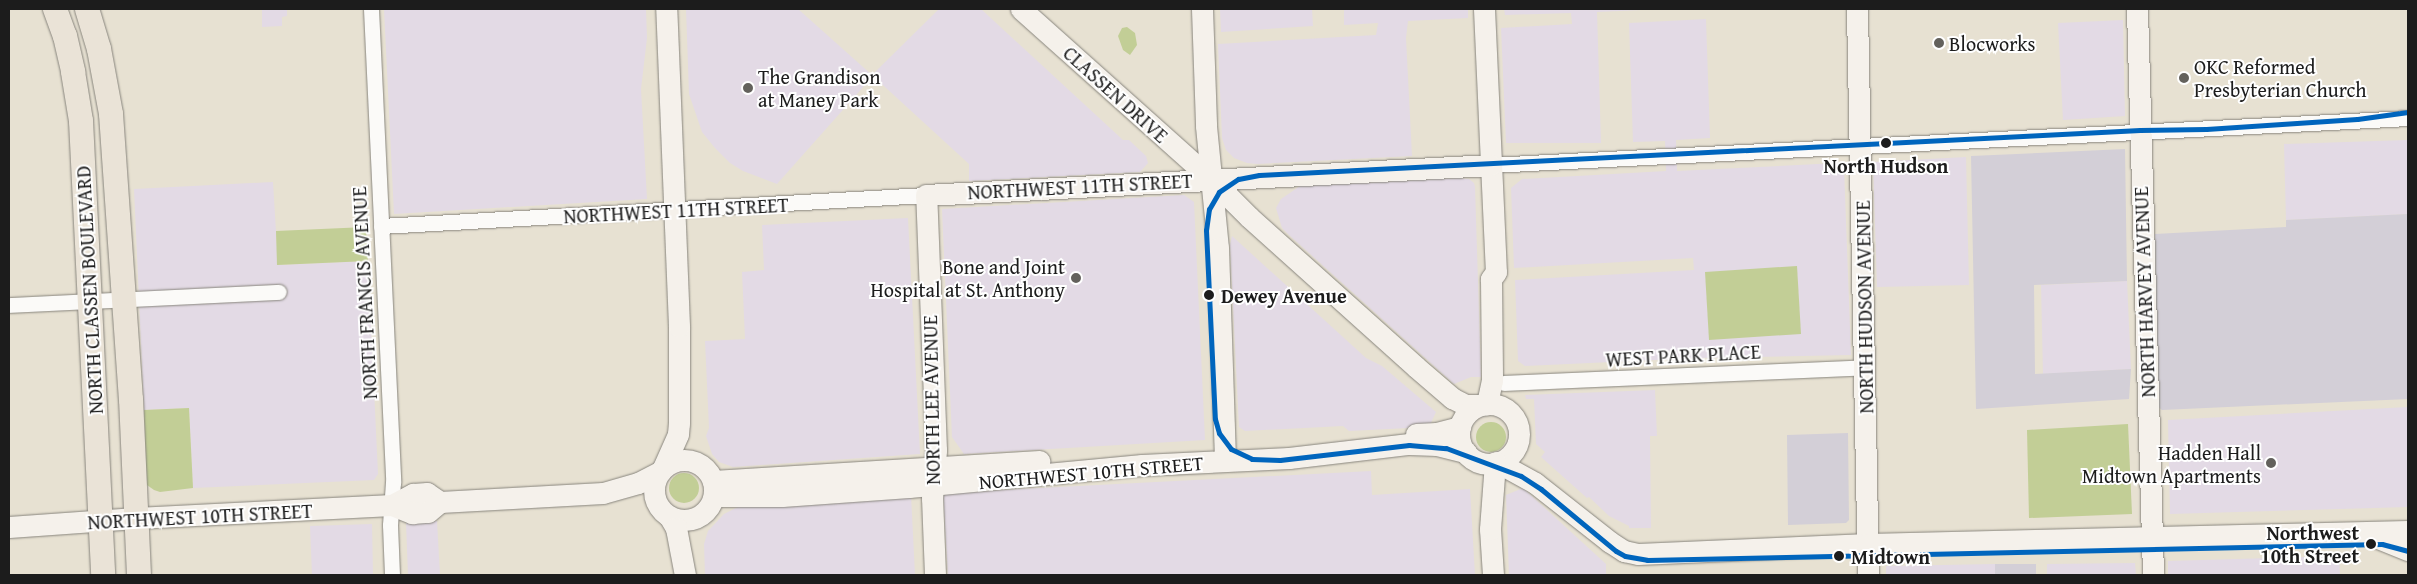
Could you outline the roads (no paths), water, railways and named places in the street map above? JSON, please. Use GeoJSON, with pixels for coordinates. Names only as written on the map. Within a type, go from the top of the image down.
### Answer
{"type":"FeatureCollection","features":[{"type":"Feature","properties":{"kind":"main road","name":"NORTH CLASSEN BOULEVARD"},"geometry":{"type":"LineString","coordinates":[[55,9],[71,63],[81,121],[103,575]]}},
{"type":"Feature","properties":{"kind":"main road","name":"NORTH CLASSEN BOULEVARD"},"geometry":{"type":"LineString","coordinates":[[87,9],[99,49],[111,114],[131,399],[139,575]]}},
{"type":"Feature","properties":{"kind":"street","name":"NORTH FRANCIS AVENUE"},"geometry":{"type":"LineString","coordinates":[[371,9],[393,482],[390,525],[392,575]]}},
{"type":"Feature","properties":{"kind":"street"},"geometry":{"type":"LineString","coordinates":[[666,9],[679,326],[678,434],[654,488],[663,510],[676,528],[686,575]]}},
{"type":"Feature","properties":{"kind":"street","name":"CLASSEN DRIVE"},"geometry":{"type":"LineString","coordinates":[[1021,9],[1211,179],[1249,217],[1452,398],[1466,404],[1484,405]]}},
{"type":"Feature","properties":{"kind":"street"},"geometry":{"type":"LineString","coordinates":[[1202,9],[1206,121],[1218,248],[1225,455]]}},
{"type":"Feature","properties":{"kind":"street"},"geometry":{"type":"LineString","coordinates":[[1484,9],[1496,272],[1491,279],[1492,380],[1484,405]]}},
{"type":"Feature","properties":{"kind":"street","name":"NORTH HUDSON AVENUE"},"geometry":{"type":"LineString","coordinates":[[1857,9],[1868,575]]}},
{"type":"Feature","properties":{"kind":"street","name":"NORTH HARVEY AVENUE"},"geometry":{"type":"LineString","coordinates":[[2137,9],[2153,575]]}},
{"type":"Feature","properties":{"kind":"street","name":"NORTHWEST 11TH STREET"},"geometry":{"type":"LineString","coordinates":[[381,226],[1211,179],[1256,179],[1490,165],[2408,118]]}},
{"type":"Feature","properties":{"kind":"street","name":"CLASSEN DRIVE"},"geometry":{"type":"LineString","coordinates":[[1211,179],[1241,226],[1364,337],[1444,403],[1461,425]]}},
{"type":"Feature","properties":{"kind":"street","name":"NORTH LEE AVENUE"},"geometry":{"type":"LineString","coordinates":[[926,195],[935,421],[934,575]]}},
{"type":"Feature","properties":{"kind":"street"},"geometry":{"type":"LineString","coordinates":[[1496,272],[1504,278],[1505,398],[1516,424],[1524,454],[1532,465],[1588,518],[1608,540]]}},
{"type":"Feature","properties":{"kind":"street"},"geometry":{"type":"LineString","coordinates":[[9,305],[279,292]]}},
{"type":"Feature","properties":{"kind":"street"},"geometry":{"type":"LineString","coordinates":[[679,326],[690,433],[709,481],[709,507],[700,516],[694,529],[686,575]]}},
{"type":"Feature","properties":{"kind":"street","name":"WEST PARK PLACE"},"geometry":{"type":"LineString","coordinates":[[1504,382],[1865,366]]}},
{"type":"Feature","properties":{"kind":"street"},"geometry":{"type":"LineString","coordinates":[[1467,453],[1481,462],[1496,462],[1508,456],[1514,449],[1516,424],[1500,406],[1484,405],[1471,410],[1461,425],[1460,440],[1467,453],[1480,476],[1483,501],[1490,529]]}},
{"type":"Feature","properties":{"kind":"street","name":"NORTHWEST 10TH STREET"},"geometry":{"type":"LineString","coordinates":[[709,481],[934,476],[1225,455],[1357,438],[1433,433],[1461,425]]}},
{"type":"Feature","properties":{"kind":"street","name":"NORTHWEST 10TH STREET"},"geometry":{"type":"LineString","coordinates":[[1225,455],[1289,458],[1409,444],[1438,445],[1467,453]]}},
{"type":"Feature","properties":{"kind":"street"},"geometry":{"type":"LineString","coordinates":[[662,470],[672,463],[683,460],[709,481]]}},
{"type":"Feature","properties":{"kind":"street"},"geometry":{"type":"LineString","coordinates":[[1493,575],[1490,529],[1496,462]]}},
{"type":"Feature","properties":{"kind":"street"},"geometry":{"type":"LineString","coordinates":[[1496,462],[1535,483],[1624,551],[1646,555],[1868,544],[2408,531]]}},
{"type":"Feature","properties":{"kind":"street","name":"NORTHWEST 10TH STREET"},"geometry":{"type":"LineString","coordinates":[[9,527],[136,518],[392,505],[413,494],[427,493],[440,502],[603,493],[638,484],[662,470]]}},
{"type":"Feature","properties":{"kind":"street","name":"NORTHWEST 10TH STREET"},"geometry":{"type":"LineString","coordinates":[[603,493],[645,500],[663,510]]}},
{"type":"Feature","properties":{"kind":"street"},"geometry":{"type":"LineString","coordinates":[[663,510],[682,520],[700,516]]}},
{"type":"Feature","properties":{"kind":"street"},"geometry":{"type":"LineString","coordinates":[[2361,532],[2408,550]]}},
{"type":"Feature","properties":{"kind":"place","name":"Blocworks"},"geometry":{"type":"Point","coordinates":[1939,43]}},
{"type":"Feature","properties":{"kind":"place","name":"OKC Reformed Presbyterian Church"},"geometry":{"type":"Point","coordinates":[2184,78]}},
{"type":"Feature","properties":{"kind":"place","name":"The Grandison at Maney Park"},"geometry":{"type":"Point","coordinates":[748,88]}},
{"type":"Feature","properties":{"kind":"place","name":"North Hudson"},"geometry":{"type":"Point","coordinates":[1886,143]}},
{"type":"Feature","properties":{"kind":"place","name":"Bone and Joint Hospital at St. Anthony"},"geometry":{"type":"Point","coordinates":[1076,278]}},
{"type":"Feature","properties":{"kind":"place","name":"Dewey Avenue"},"geometry":{"type":"Point","coordinates":[1209,295]}},
{"type":"Feature","properties":{"kind":"place","name":"Hadden Hall Midtown Apartments"},"geometry":{"type":"Point","coordinates":[2271,463]}},
{"type":"Feature","properties":{"kind":"place","name":"Northwest 10th Street"},"geometry":{"type":"Point","coordinates":[2371,544]}},
{"type":"Feature","properties":{"kind":"place","name":"Midtown"},"geometry":{"type":"Point","coordinates":[1839,556]}}]}
